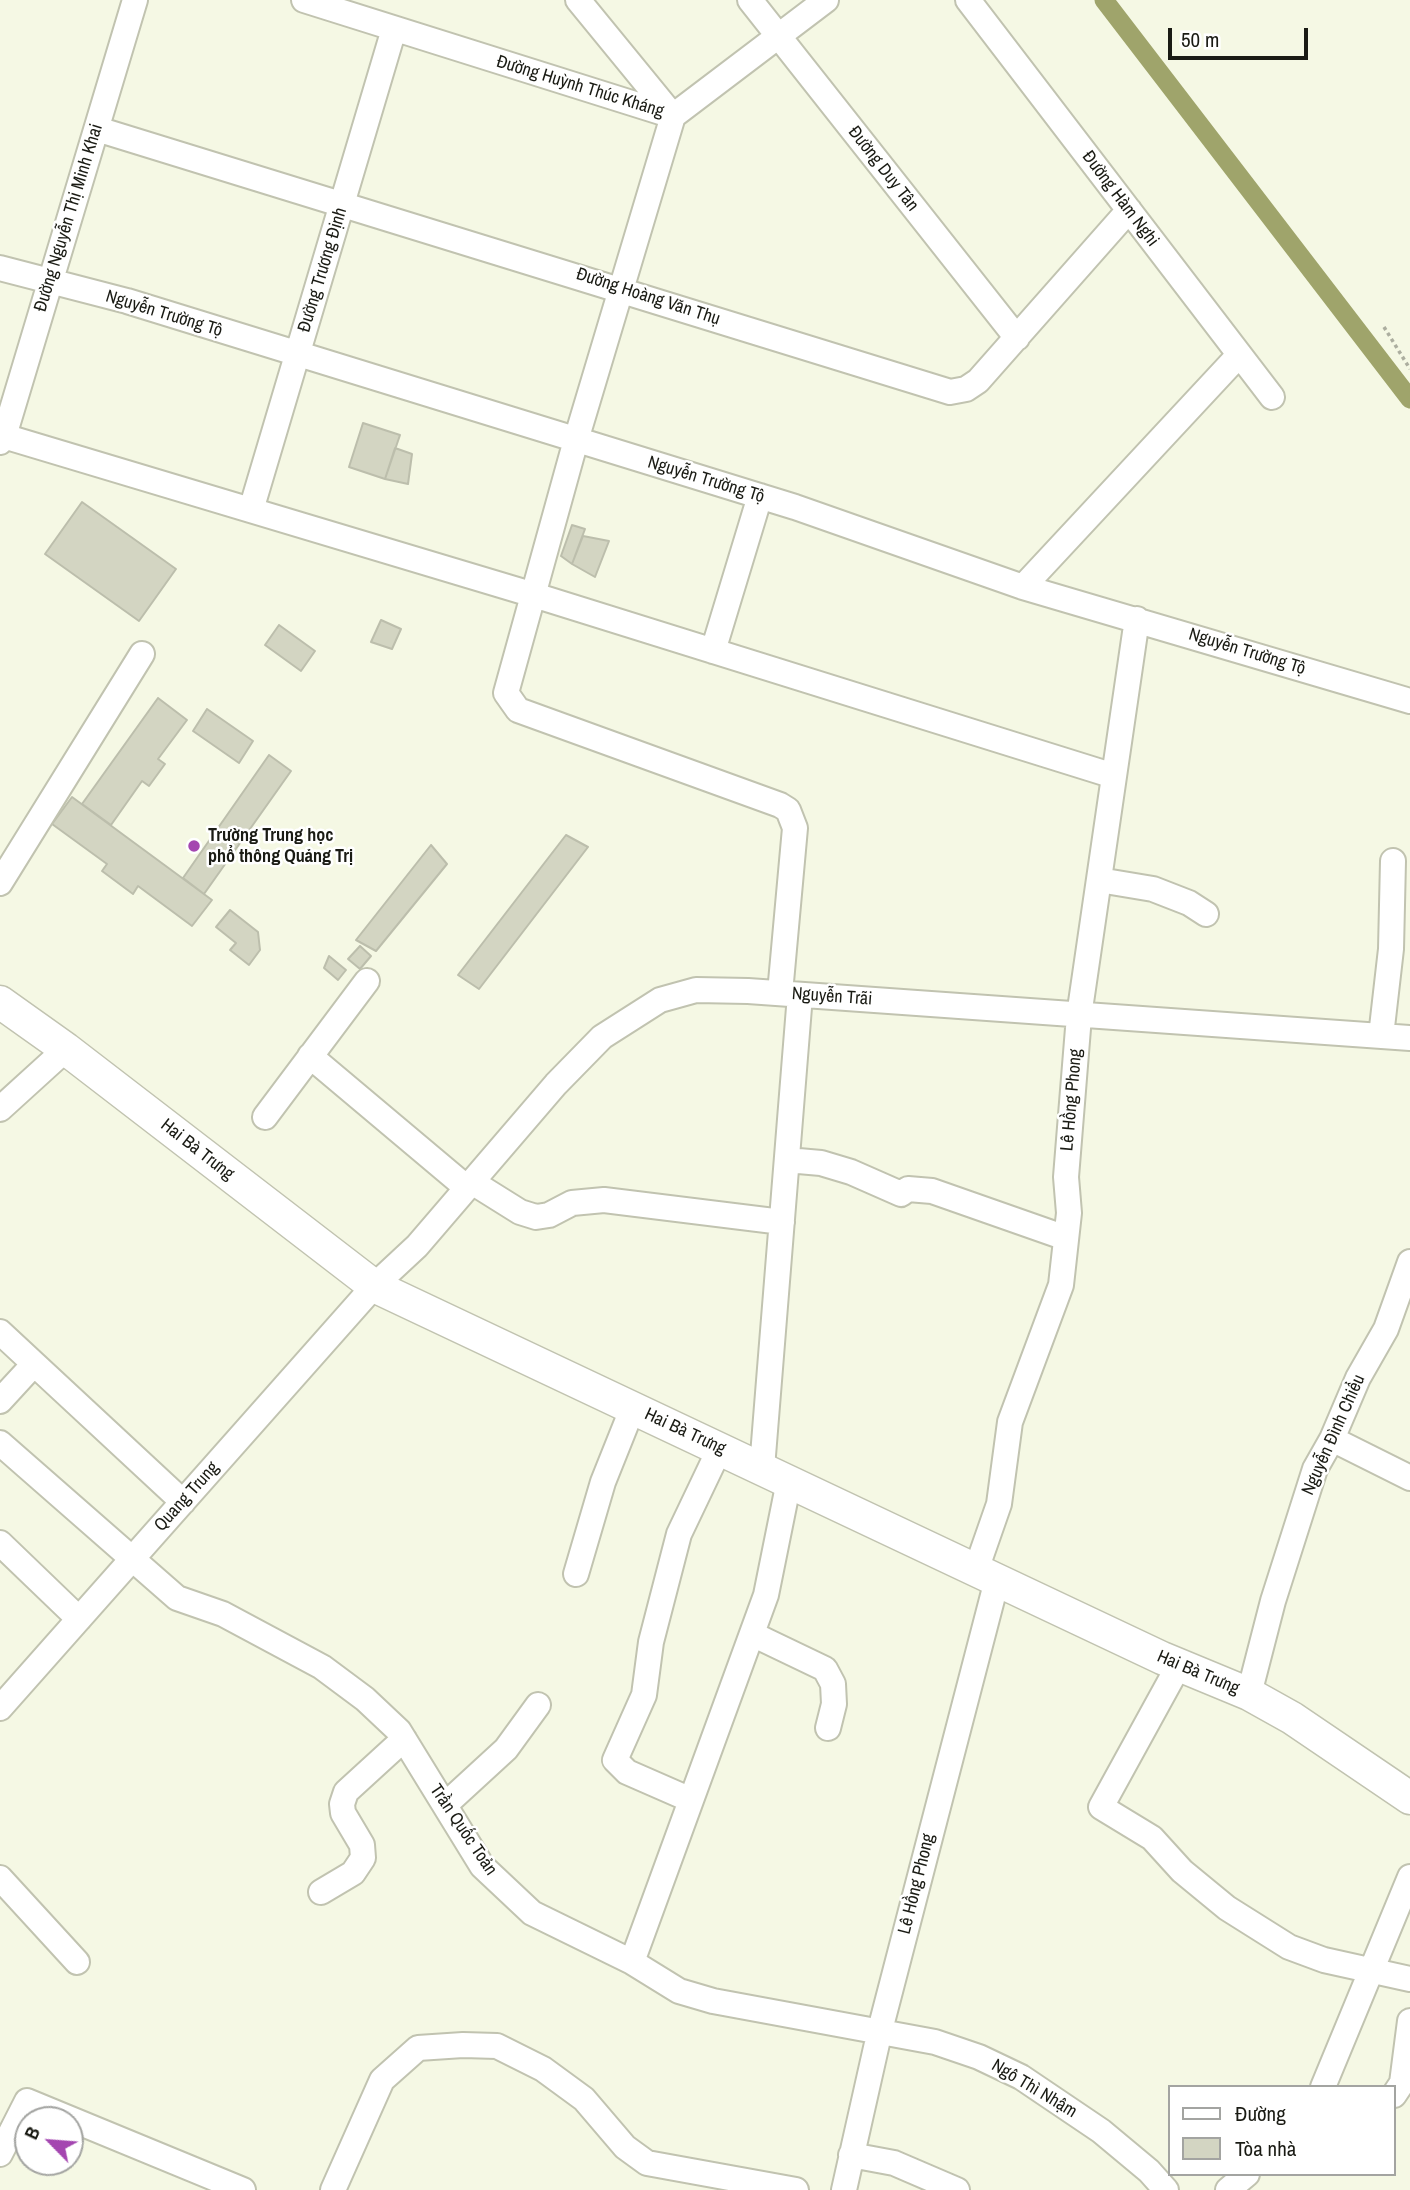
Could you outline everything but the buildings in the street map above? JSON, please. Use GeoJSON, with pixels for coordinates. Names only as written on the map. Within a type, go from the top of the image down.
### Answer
{"type":"FeatureCollection","features":[{"type":"Feature","properties":{"kind":"main road","name":"Hai Bà Trưng"},"geometry":{"type":"LineString","coordinates":[[0,1002],[66,1049],[374,1286],[1179,1665],[1249,1694],[1292,1718],[1410,1798]]}},
{"type":"Feature","properties":{"kind":"street","name":"Đường Nguyễn Thị Minh Khai"},"geometry":{"type":"LineString","coordinates":[[2,438],[135,0]]}},
{"type":"Feature","properties":{"kind":"street","name":"Đường Huỳnh Thúc Kháng"},"geometry":{"type":"LineString","coordinates":[[304,0],[673,116],[825,0]]}},
{"type":"Feature","properties":{"kind":"street"},"geometry":{"type":"LineString","coordinates":[[578,0],[673,116],[505,687],[512,706],[780,805],[793,817],[795,828],[787,1160],[782,1222],[776,1475],[777,1549],[752,1634],[632,1962]]}},
{"type":"Feature","properties":{"kind":"street","name":"Đường Duy Tân"},"geometry":{"type":"LineString","coordinates":[[750,0],[1017,338]]}},
{"type":"Feature","properties":{"kind":"street","name":"Đường Hàm Nghi"},"geometry":{"type":"LineString","coordinates":[[968,0],[1272,397]]}},
{"type":"Feature","properties":{"kind":"street","name":"Đường Trương Định"},"geometry":{"type":"LineString","coordinates":[[251,510],[394,29]]}},
{"type":"Feature","properties":{"kind":"street","name":"Đường Hoàng Văn Thụ"},"geometry":{"type":"LineString","coordinates":[[97,129],[950,392],[966,389],[978,381],[1129,210]]}},
{"type":"Feature","properties":{"kind":"street","name":"Nguyễn Trường Tộ"},"geometry":{"type":"LineString","coordinates":[[0,268],[127,301],[760,496],[1023,587],[1410,701]]}},
{"type":"Feature","properties":{"kind":"street"},"geometry":{"type":"LineString","coordinates":[[1023,587],[1239,355]]}},
{"type":"Feature","properties":{"kind":"street"},"geometry":{"type":"LineString","coordinates":[[2,438],[534,595],[1114,776]]}},
{"type":"Feature","properties":{"kind":"street"},"geometry":{"type":"LineString","coordinates":[[713,651],[760,496]]}},
{"type":"Feature","properties":{"kind":"street","name":"Lê Hồng Phong"},"geometry":{"type":"LineString","coordinates":[[844,2190],[987,1575],[1010,1422],[1061,1285],[1069,1213],[1066,1177],[1079,1016],[1137,619]]}},
{"type":"Feature","properties":{"kind":"street"},"geometry":{"type":"LineString","coordinates":[[0,883],[142,654]]}},
{"type":"Feature","properties":{"kind":"street"},"geometry":{"type":"LineString","coordinates":[[1381,1036],[1391,949],[1393,861]]}},
{"type":"Feature","properties":{"kind":"street"},"geometry":{"type":"LineString","coordinates":[[1099,880],[1164,893],[1206,914]]}},
{"type":"Feature","properties":{"kind":"street"},"geometry":{"type":"LineString","coordinates":[[265,1117],[367,981]]}},
{"type":"Feature","properties":{"kind":"street","name":"Nguyễn Trãi"},"geometry":{"type":"LineString","coordinates":[[374,1286],[417,1246],[556,1084],[602,1037],[660,1000],[695,990],[790,994],[1410,1038]]}},
{"type":"Feature","properties":{"kind":"street"},"geometry":{"type":"LineString","coordinates":[[0,1109],[66,1049]]}},
{"type":"Feature","properties":{"kind":"street"},"geometry":{"type":"LineString","coordinates":[[310,1056],[469,1185],[520,1212],[536,1217],[549,1215],[572,1203],[604,1200],[782,1222]]}},
{"type":"Feature","properties":{"kind":"street"},"geometry":{"type":"LineString","coordinates":[[787,1160],[821,1163],[851,1172],[901,1194],[908,1189],[932,1191],[1066,1238]]}},
{"type":"Feature","properties":{"kind":"street","name":"Nguyễn Đình Chiểu"},"geometry":{"type":"LineString","coordinates":[[1249,1694],[1297,1521],[1315,1469],[1332,1439],[1358,1378],[1386,1329],[1410,1262]]}},
{"type":"Feature","properties":{"kind":"street","name":"Quang Trung"},"geometry":{"type":"LineString","coordinates":[[0,1708],[374,1286]]}},
{"type":"Feature","properties":{"kind":"street"},"geometry":{"type":"LineString","coordinates":[[0,1332],[183,1502]]}},
{"type":"Feature","properties":{"kind":"street"},"geometry":{"type":"LineString","coordinates":[[0,1401],[34,1364]]}},
{"type":"Feature","properties":{"kind":"street"},"geometry":{"type":"LineString","coordinates":[[576,1573],[603,1482],[633,1407]]}},
{"type":"Feature","properties":{"kind":"street"},"geometry":{"type":"LineString","coordinates":[[1332,1439],[1410,1478]]}},
{"type":"Feature","properties":{"kind":"street","name":"Trần Quốc Toản"},"geometry":{"type":"LineString","coordinates":[[0,1443],[177,1598],[223,1614],[322,1667],[365,1699],[404,1738],[482,1866],[532,1913],[632,1962],[679,1991],[713,2001],[880,2029]]}},
{"type":"Feature","properties":{"kind":"street"},"geometry":{"type":"LineString","coordinates":[[691,1800],[627,1772],[615,1760],[644,1695],[651,1642],[679,1534],[720,1448]]}},
{"type":"Feature","properties":{"kind":"street"},"geometry":{"type":"LineString","coordinates":[[0,1543],[79,1619]]}},
{"type":"Feature","properties":{"kind":"street"},"geometry":{"type":"LineString","coordinates":[[752,1634],[825,1669],[833,1684],[834,1704],[828,1728]]}},
{"type":"Feature","properties":{"kind":"street"},"geometry":{"type":"LineString","coordinates":[[1179,1665],[1101,1807],[1152,1838],[1182,1871],[1227,1908],[1289,1947],[1324,1960],[1410,1979]]}},
{"type":"Feature","properties":{"kind":"street"},"geometry":{"type":"LineString","coordinates":[[445,1805],[506,1749],[538,1705]]}},
{"type":"Feature","properties":{"kind":"street"},"geometry":{"type":"LineString","coordinates":[[321,1892],[353,1873],[363,1858],[362,1844],[343,1813],[342,1804],[346,1792],[404,1738]]}},
{"type":"Feature","properties":{"kind":"street"},"geometry":{"type":"LineString","coordinates":[[1324,2085],[1410,1877]]}},
{"type":"Feature","properties":{"kind":"street"},"geometry":{"type":"LineString","coordinates":[[0,1878],[77,1962]]}},
{"type":"Feature","properties":{"kind":"street"},"geometry":{"type":"LineString","coordinates":[[1396,2092],[1407,2066],[1410,2021]]}},
{"type":"Feature","properties":{"kind":"street","name":"Ngô Thì Nhậm"},"geometry":{"type":"LineString","coordinates":[[880,2029],[946,2045],[1021,2077],[1101,2131],[1149,2171],[1166,2190]]}},
{"type":"Feature","properties":{"kind":"street"},"geometry":{"type":"LineString","coordinates":[[333,2190],[382,2080],[418,2048],[463,2045],[497,2046],[543,2069],[584,2099],[625,2147],[647,2163],[796,2190]]}},
{"type":"Feature","properties":{"kind":"street"},"geometry":{"type":"LineString","coordinates":[[0,2154],[27,2101],[243,2190]]}},
{"type":"Feature","properties":{"kind":"street"},"geometry":{"type":"LineString","coordinates":[[852,2155],[894,2163],[957,2190]]}},
{"type":"Feature","properties":{"kind":"street"},"geometry":{"type":"LineString","coordinates":[[1228,2190],[1245,2176]]}},
{"type":"Feature","properties":{"kind":"path"},"geometry":{"type":"LineString","coordinates":[[1384,327],[1410,369]]}},
{"type":"Feature","properties":{"kind":"waterway"},"geometry":{"type":"LineString","coordinates":[[1104,0],[1410,399]]}},
{"type":"Feature","properties":{"kind":"place","name":"Trường Trung học phổ thông Quảng Trị"},"geometry":{"type":"Point","coordinates":[194,846]}}]}
